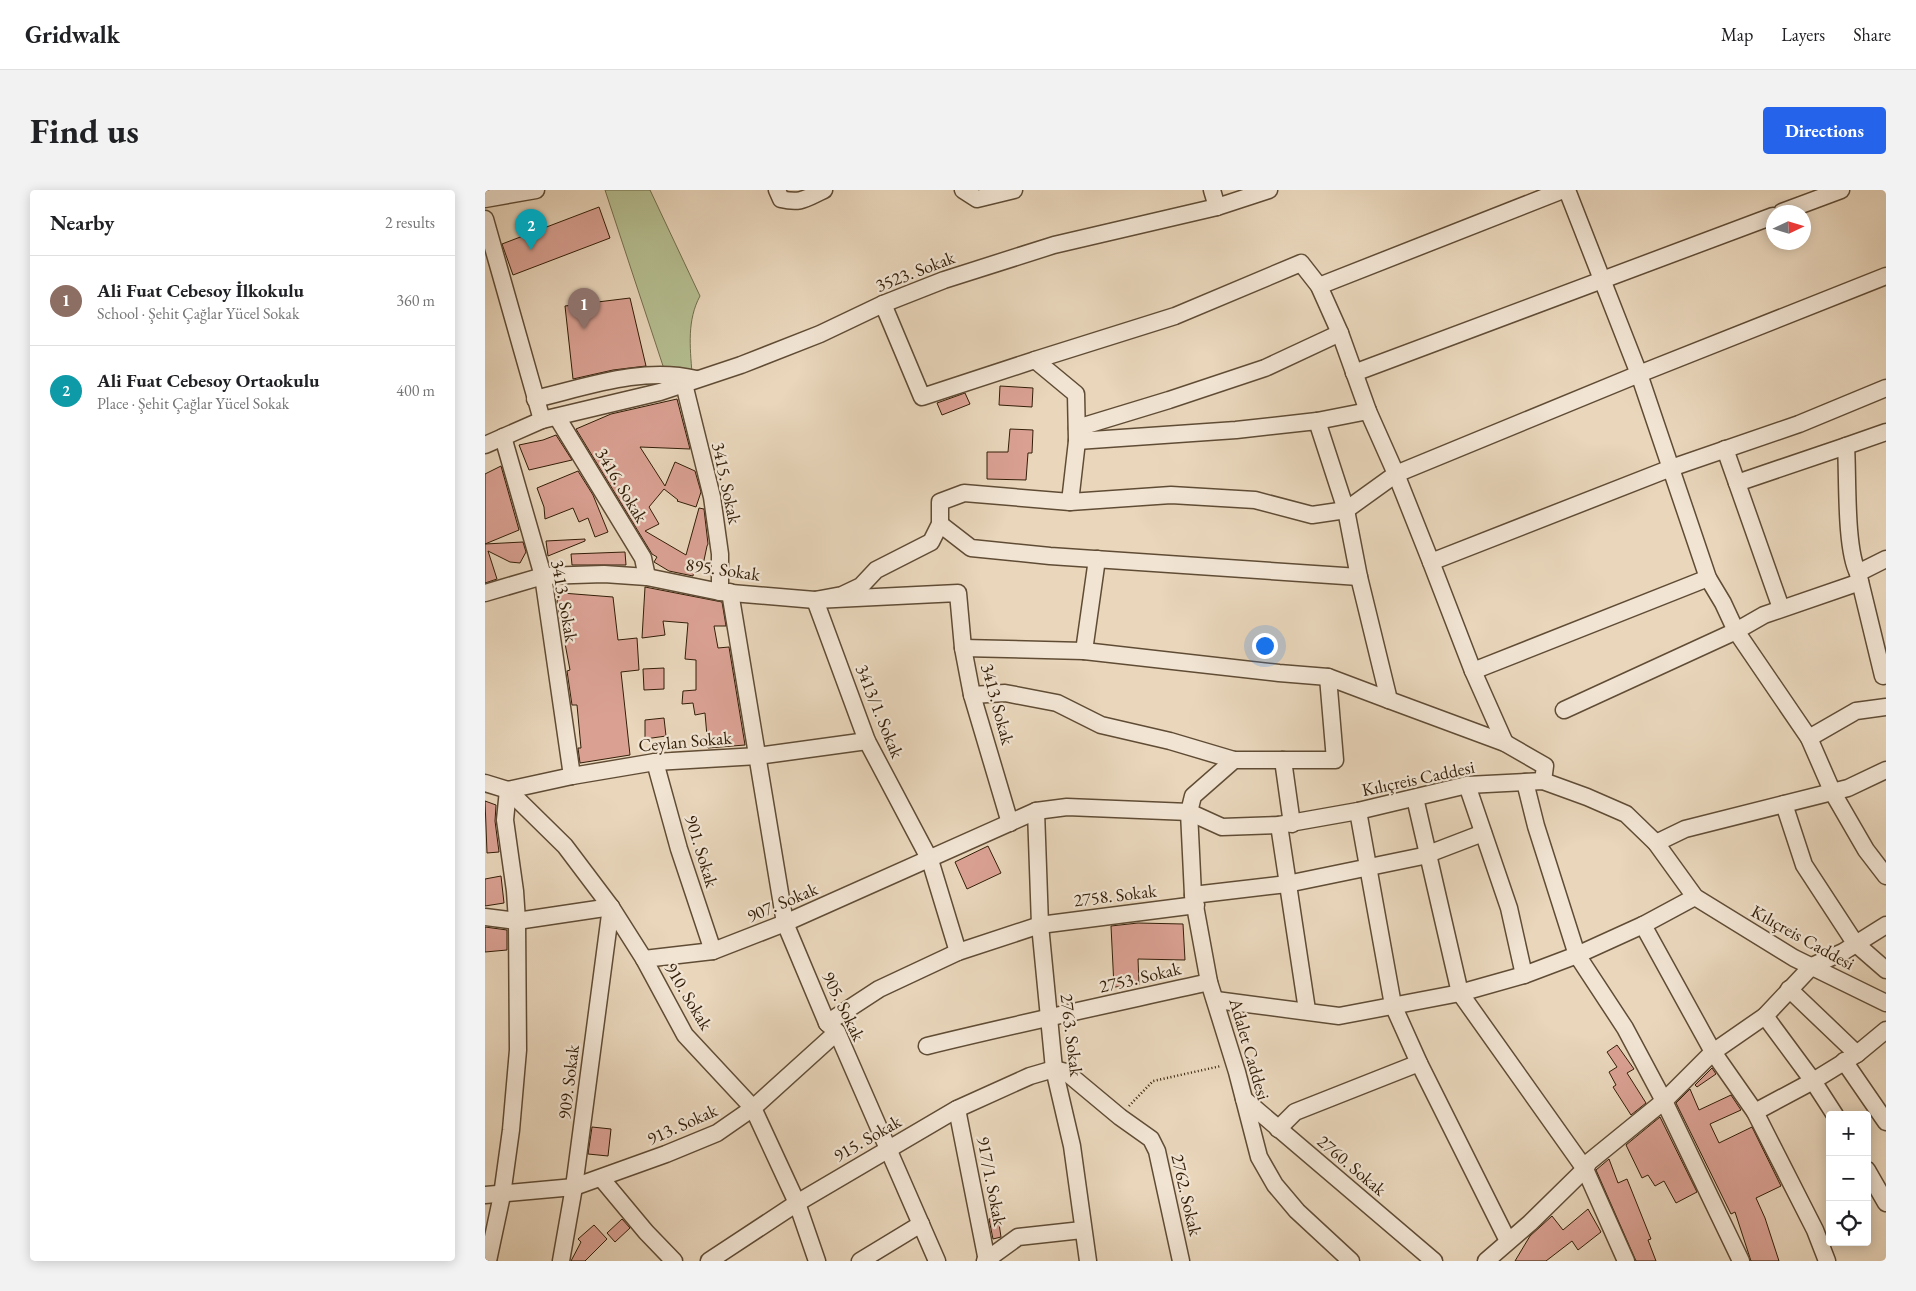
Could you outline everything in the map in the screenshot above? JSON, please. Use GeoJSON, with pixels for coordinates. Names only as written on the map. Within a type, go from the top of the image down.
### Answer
{"type":"FeatureCollection","features":[{"type":"Feature","properties":{"kind":"street"},"geometry":{"type":"LineString","coordinates":[[485,199],[536,190]]}},
{"type":"Feature","properties":{"kind":"street"},"geometry":{"type":"LineString","coordinates":[[777,190],[781,199],[791,202],[804,201],[825,190]]}},
{"type":"Feature","properties":{"kind":"street"},"geometry":{"type":"LineString","coordinates":[[963,190],[977,199],[1014,190]]}},
{"type":"Feature","properties":{"kind":"street"},"geometry":{"type":"LineString","coordinates":[[1212,190],[1217,206]]}},
{"type":"Feature","properties":{"kind":"street","name":"3523. Sokak"},"geometry":{"type":"LineString","coordinates":[[485,445],[549,418],[660,392],[691,382],[820,334],[883,304],[944,280],[1054,246],[1217,206],[1269,190]]}},
{"type":"Feature","properties":{"kind":"street"},"geometry":{"type":"LineString","coordinates":[[1319,286],[1563,190]]}},
{"type":"Feature","properties":{"kind":"street"},"geometry":{"type":"LineString","coordinates":[[1567,190],[1639,374],[1708,578],[1723,603],[1736,631],[1809,738],[1833,793],[1866,850],[1886,876]]}},
{"type":"Feature","properties":{"kind":"street"},"geometry":{"type":"LineString","coordinates":[[1800,205],[1841,190]]}},
{"type":"Feature","properties":{"kind":"street","name":"3416. Sokak"},"geometry":{"type":"LineString","coordinates":[[485,219],[492,273],[535,399],[643,558],[647,577]]}},
{"type":"Feature","properties":{"kind":"street"},"geometry":{"type":"LineString","coordinates":[[1354,373],[1766,219]]}},
{"type":"Feature","properties":{"kind":"street"},"geometry":{"type":"LineString","coordinates":[[883,304],[922,397],[1175,316],[1301,263],[1319,286],[1340,333],[1368,411],[1396,474],[1473,672],[1505,743]]}},
{"type":"Feature","properties":{"kind":"street"},"geometry":{"type":"LineString","coordinates":[[815,600],[842,595],[861,586],[876,570],[931,542],[940,524],[940,502],[964,493],[1070,502],[1171,495],[1255,500],[1312,515],[1346,510],[1396,474],[1639,374],[1886,276]]}},
{"type":"Feature","properties":{"kind":"street"},"geometry":{"type":"LineString","coordinates":[[1077,434],[1169,400],[1265,368],[1340,333]]}},
{"type":"Feature","properties":{"kind":"street"},"geometry":{"type":"LineString","coordinates":[[1035,360],[1076,394],[1077,434],[1070,502]]}},
{"type":"Feature","properties":{"kind":"street"},"geometry":{"type":"LineString","coordinates":[[535,399],[612,381],[654,374],[685,376],[691,382]]}},
{"type":"Feature","properties":{"kind":"street","name":"3415. Sokak"},"geometry":{"type":"LineString","coordinates":[[691,382],[713,496],[725,592],[758,756]]}},
{"type":"Feature","properties":{"kind":"street"},"geometry":{"type":"LineString","coordinates":[[1431,562],[1671,468],[1799,424],[1886,388]]}},
{"type":"Feature","properties":{"kind":"street"},"geometry":{"type":"LineString","coordinates":[[1077,434],[1237,430],[1317,421],[1368,411]]}},
{"type":"Feature","properties":{"kind":"street"},"geometry":{"type":"LineString","coordinates":[[1317,421],[1346,510],[1359,577],[1389,700]]}},
{"type":"Feature","properties":{"kind":"street"},"geometry":{"type":"LineString","coordinates":[[1737,483],[1886,432]]}},
{"type":"Feature","properties":{"kind":"street","name":"3413. Sokak"},"geometry":{"type":"LineString","coordinates":[[503,437],[543,576],[572,776]]}},
{"type":"Feature","properties":{"kind":"street"},"geometry":{"type":"LineString","coordinates":[[1846,446],[1853,564],[1859,577],[1885,679]]}},
{"type":"Feature","properties":{"kind":"street"},"geometry":{"type":"LineString","coordinates":[[1725,449],[1781,608]]}},
{"type":"Feature","properties":{"kind":"street"},"geometry":{"type":"LineString","coordinates":[[940,524],[971,548],[1097,559],[1359,577]]}},
{"type":"Feature","properties":{"kind":"street"},"geometry":{"type":"LineString","coordinates":[[1564,710],[1736,631],[1764,615],[1859,577],[1886,558]]}},
{"type":"Feature","properties":{"kind":"street"},"geometry":{"type":"LineString","coordinates":[[1084,651],[1097,559]]}},
{"type":"Feature","properties":{"kind":"street","name":"895. Sokak"},"geometry":{"type":"LineString","coordinates":[[485,593],[543,576],[604,574],[647,577],[725,592],[815,600],[958,593]]}},
{"type":"Feature","properties":{"kind":"street"},"geometry":{"type":"LineString","coordinates":[[1473,672],[1708,578]]}},
{"type":"Feature","properties":{"kind":"street","name":"3413. Sokak"},"geometry":{"type":"LineString","coordinates":[[958,593],[963,648],[972,695],[1010,823]]}},
{"type":"Feature","properties":{"kind":"street","name":"3413/1. Sokak"},"geometry":{"type":"LineString","coordinates":[[815,600],[867,741],[930,860],[958,952]]}},
{"type":"Feature","properties":{"kind":"street"},"geometry":{"type":"LineString","coordinates":[[963,648],[1084,651],[1328,677],[1505,743],[1545,766],[1543,781]]}},
{"type":"Feature","properties":{"kind":"street"},"geometry":{"type":"LineString","coordinates":[[972,695],[1005,692],[1057,703],[1101,725],[1169,741],[1234,760],[1335,760],[1328,677]]}},
{"type":"Feature","properties":{"kind":"street"},"geometry":{"type":"LineString","coordinates":[[1809,738],[1856,711],[1886,707]]}},
{"type":"Feature","properties":{"kind":"street","name":"Ceylan Sokak"},"geometry":{"type":"LineString","coordinates":[[508,790],[572,776],[655,762],[758,756],[867,741]]}},
{"type":"Feature","properties":{"kind":"street","name":"905. Sokak"},"geometry":{"type":"LineString","coordinates":[[758,756],[785,923],[937,1261]]}},
{"type":"Feature","properties":{"kind":"street"},"geometry":{"type":"LineString","coordinates":[[1189,812],[1193,796],[1234,760]]}},
{"type":"Feature","properties":{"kind":"street"},"geometry":{"type":"LineString","coordinates":[[1283,760],[1287,884],[1307,1010]]}},
{"type":"Feature","properties":{"kind":"street","name":"901. Sokak"},"geometry":{"type":"LineString","coordinates":[[655,762],[679,849],[713,951]]}},
{"type":"Feature","properties":{"kind":"street"},"geometry":{"type":"LineString","coordinates":[[1656,843],[1685,829],[1833,793],[1886,770]]}},
{"type":"Feature","properties":{"kind":"street","name":"Kılıçreis Caddesi"},"geometry":{"type":"LineString","coordinates":[[930,860],[1035,811],[1067,807],[1189,812],[1222,827],[1285,824],[1358,811],[1467,785],[1543,781],[1626,814],[1656,843],[1695,897],[1794,958],[1886,1003]]}},
{"type":"Feature","properties":{"kind":"street"},"geometry":{"type":"LineString","coordinates":[[1525,782],[1577,955],[1625,1028],[1664,1101],[1741,1261]]}},
{"type":"Feature","properties":{"kind":"street","name":"910. Sokak"},"geometry":{"type":"LineString","coordinates":[[485,783],[508,790],[565,846],[611,907],[644,959],[685,1035],[753,1108],[797,1203],[817,1261]]}},
{"type":"Feature","properties":{"kind":"street"},"geometry":{"type":"LineString","coordinates":[[1467,785],[1509,908],[1524,975]]}},
{"type":"Feature","properties":{"kind":"street"},"geometry":{"type":"LineString","coordinates":[[488,1261],[502,1195],[511,1130],[518,1050],[517,920],[505,820],[508,790]]}},
{"type":"Feature","properties":{"kind":"street"},"geometry":{"type":"LineString","coordinates":[[1415,798],[1460,993],[1585,1169],[1625,1261]]}},
{"type":"Feature","properties":{"kind":"street"},"geometry":{"type":"LineString","coordinates":[[1784,804],[1804,865],[1855,943],[1886,970]]}},
{"type":"Feature","properties":{"kind":"street","name":"2763. Sokak"},"geometry":{"type":"LineString","coordinates":[[1035,811],[1040,925],[1055,1069],[1072,1146],[1082,1230],[1088,1261]]}},
{"type":"Feature","properties":{"kind":"street"},"geometry":{"type":"LineString","coordinates":[[1358,811],[1393,1005],[1419,1063],[1508,1241]]}},
{"type":"Feature","properties":{"kind":"street","name":"Adalet Caddesi"},"geometry":{"type":"LineString","coordinates":[[1189,812],[1195,900],[1209,982],[1216,1000],[1259,1157],[1275,1185],[1297,1211],[1351,1261]]}},
{"type":"Feature","properties":{"kind":"street","name":"2758. Sokak"},"geometry":{"type":"LineString","coordinates":[[1040,925],[1287,884],[1429,853],[1483,833]]}},
{"type":"Feature","properties":{"kind":"street","name":"907. Sokak"},"geometry":{"type":"LineString","coordinates":[[644,959],[713,951],[785,923],[930,860]]}},
{"type":"Feature","properties":{"kind":"street"},"geometry":{"type":"LineString","coordinates":[[1216,1000],[1307,1010],[1339,1016],[1460,993],[1524,975],[1577,955],[1643,925],[1695,897]]}},
{"type":"Feature","properties":{"kind":"street"},"geometry":{"type":"LineString","coordinates":[[485,917],[517,920],[611,907]]}},
{"type":"Feature","properties":{"kind":"street","name":"909. Sokak"},"geometry":{"type":"LineString","coordinates":[[561,1261],[574,1188],[611,907]]}},
{"type":"Feature","properties":{"kind":"street","name":"913. Sokak"},"geometry":{"type":"LineString","coordinates":[[485,1195],[574,1188],[717,1133],[753,1108],[832,1028],[879,989],[958,952],[1040,925]]}},
{"type":"Feature","properties":{"kind":"street"},"geometry":{"type":"LineString","coordinates":[[1643,925],[1713,1052],[1755,1112],[1815,1230],[1827,1261]]}},
{"type":"Feature","properties":{"kind":"street"},"geometry":{"type":"LineString","coordinates":[[1487,1261],[1530,1223],[1585,1169],[1589,1162],[1664,1101],[1713,1052],[1765,1016],[1812,966],[1843,952],[1886,925]]}},
{"type":"Feature","properties":{"kind":"street","name":"2753. Sokak"},"geometry":{"type":"LineString","coordinates":[[927,1046],[1049,1016],[1209,982]]}},
{"type":"Feature","properties":{"kind":"street"},"geometry":{"type":"LineString","coordinates":[[1789,989],[1851,1058],[1886,1122]]}},
{"type":"Feature","properties":{"kind":"street"},"geometry":{"type":"LineString","coordinates":[[1765,1016],[1813,1081],[1832,1111]]}},
{"type":"Feature","properties":{"kind":"street"},"geometry":{"type":"LineString","coordinates":[[1755,1112],[1851,1058],[1886,1030]]}},
{"type":"Feature","properties":{"kind":"street"},"geometry":{"type":"LineString","coordinates":[[1278,1128],[1295,1112],[1419,1063]]}},
{"type":"Feature","properties":{"kind":"street","name":"915. Sokak"},"geometry":{"type":"LineString","coordinates":[[709,1261],[797,1203],[957,1110],[1030,1076],[1055,1069]]}},
{"type":"Feature","properties":{"kind":"street","name":"2762. Sokak"},"geometry":{"type":"LineString","coordinates":[[1055,1069],[1066,1072],[1120,1117],[1151,1139],[1157,1151],[1181,1261]]}},
{"type":"Feature","properties":{"kind":"street","name":"2760. Sokak"},"geometry":{"type":"LineString","coordinates":[[1244,1099],[1434,1261]]}},
{"type":"Feature","properties":{"kind":"street","name":"917/1. Sokak"},"geometry":{"type":"LineString","coordinates":[[957,1110],[986,1261]]}},
{"type":"Feature","properties":{"kind":"street"},"geometry":{"type":"LineString","coordinates":[[1871,1177],[1886,1202]]}},
{"type":"Feature","properties":{"kind":"street"},"geometry":{"type":"LineString","coordinates":[[601,1178],[646,1232],[674,1261]]}},
{"type":"Feature","properties":{"kind":"street"},"geometry":{"type":"LineString","coordinates":[[860,1261],[921,1224]]}},
{"type":"Feature","properties":{"kind":"street"},"geometry":{"type":"LineString","coordinates":[[986,1261],[1018,1237],[1082,1230]]}},
{"type":"Feature","properties":{"kind":"path"},"geometry":{"type":"LineString","coordinates":[[1120,1117],[1153,1081],[1234,1063]]}},
{"type":"Feature","properties":{"kind":"green space"},"geometry":{"type":"Polygon","coordinates":[[[605,190],[650,190],[700,296],[691,324],[692,373],[667,378],[605,190]]]}},
{"type":"Feature","properties":{"kind":"building"},"geometry":{"type":"Polygon","coordinates":[[[599,207],[610,238],[513,275],[502,244],[599,207]]]}},
{"type":"Feature","properties":{"kind":"building"},"geometry":{"type":"Polygon","coordinates":[[[630,298],[646,366],[613,370],[573,379],[565,306],[630,298]]]}},
{"type":"Feature","properties":{"kind":"building"},"geometry":{"type":"Polygon","coordinates":[[[1000,386],[1033,388],[1032,407],[999,405],[1000,386]]]}},
{"type":"Feature","properties":{"kind":"building"},"geometry":{"type":"Polygon","coordinates":[[[965,393],[970,404],[942,415],[937,403],[965,393]]]}},
{"type":"Feature","properties":{"kind":"building"},"geometry":{"type":"Polygon","coordinates":[[[677,399],[690,449],[640,447],[665,486],[675,462],[695,471],[701,492],[696,507],[677,501],[664,489],[649,507],[659,524],[645,531],[686,555],[699,508],[704,509],[708,544],[703,565],[695,564],[693,576],[669,571],[654,562],[657,557],[652,554],[576,429],[611,414],[677,399]]]}},
{"type":"Feature","properties":{"kind":"building"},"geometry":{"type":"Polygon","coordinates":[[[1010,429],[1033,430],[1032,453],[1028,453],[1026,480],[987,479],[987,452],[1008,452],[1010,429]]]}},
{"type":"Feature","properties":{"kind":"building"},"geometry":{"type":"Polygon","coordinates":[[[556,435],[572,460],[529,470],[519,445],[556,435]]]}},
{"type":"Feature","properties":{"kind":"building"},"geometry":{"type":"Polygon","coordinates":[[[501,466],[519,530],[485,544],[485,474],[501,466]]]}},
{"type":"Feature","properties":{"kind":"building"},"geometry":{"type":"Polygon","coordinates":[[[578,471],[593,495],[608,532],[595,537],[588,518],[579,522],[573,508],[545,519],[544,507],[537,488],[578,471]]]}},
{"type":"Feature","properties":{"kind":"building"},"geometry":{"type":"Polygon","coordinates":[[[585,539],[585,541],[548,556],[546,541],[585,539]]]}},
{"type":"Feature","properties":{"kind":"building"},"geometry":{"type":"Polygon","coordinates":[[[523,542],[526,552],[520,563],[510,562],[488,551],[497,579],[485,583],[485,544],[523,542]]]}},
{"type":"Feature","properties":{"kind":"building"},"geometry":{"type":"Polygon","coordinates":[[[625,552],[626,565],[572,565],[571,554],[625,552]]]}},
{"type":"Feature","properties":{"kind":"building"},"geometry":{"type":"Polygon","coordinates":[[[645,587],[722,602],[726,626],[714,626],[718,648],[729,647],[745,745],[708,748],[705,713],[695,715],[693,703],[682,704],[683,691],[696,690],[696,660],[685,659],[688,623],[663,621],[665,635],[642,638],[645,587]]]}},
{"type":"Feature","properties":{"kind":"building"},"geometry":{"type":"Polygon","coordinates":[[[562,593],[613,597],[618,640],[637,638],[639,670],[621,672],[630,755],[580,763],[578,748],[581,748],[577,705],[572,705],[567,671],[570,670],[557,601],[562,593]]]}},
{"type":"Feature","properties":{"kind":"building"},"geometry":{"type":"Polygon","coordinates":[[[664,668],[664,689],[644,690],[643,669],[664,668]]]}},
{"type":"Feature","properties":{"kind":"building"},"geometry":{"type":"Polygon","coordinates":[[[664,718],[666,736],[645,739],[645,720],[664,718]]]}},
{"type":"Feature","properties":{"kind":"building"},"geometry":{"type":"Polygon","coordinates":[[[485,801],[496,805],[495,821],[499,852],[487,853],[485,801]]]}},
{"type":"Feature","properties":{"kind":"building"},"geometry":{"type":"Polygon","coordinates":[[[988,846],[1001,873],[967,889],[955,862],[988,846]]]}},
{"type":"Feature","properties":{"kind":"building"},"geometry":{"type":"Polygon","coordinates":[[[501,876],[504,903],[485,906],[485,879],[501,876]]]}},
{"type":"Feature","properties":{"kind":"building"},"geometry":{"type":"Polygon","coordinates":[[[1138,923],[1183,924],[1185,960],[1138,959],[1139,985],[1114,987],[1111,926],[1138,923]]]}},
{"type":"Feature","properties":{"kind":"building"},"geometry":{"type":"Polygon","coordinates":[[[485,927],[507,930],[507,950],[485,952],[485,927]]]}},
{"type":"Feature","properties":{"kind":"building"},"geometry":{"type":"Polygon","coordinates":[[[1617,1045],[1634,1069],[1627,1073],[1646,1103],[1631,1115],[1613,1087],[1616,1085],[1609,1072],[1617,1067],[1607,1052],[1617,1045]]]}},
{"type":"Feature","properties":{"kind":"building"},"geometry":{"type":"Polygon","coordinates":[[[1712,1068],[1716,1074],[1697,1087],[1695,1085],[1712,1068]]]}},
{"type":"Feature","properties":{"kind":"building"},"geometry":{"type":"Polygon","coordinates":[[[1690,1089],[1699,1110],[1731,1095],[1741,1110],[1710,1124],[1719,1143],[1752,1127],[1781,1186],[1756,1198],[1765,1218],[1779,1261],[1751,1261],[1735,1212],[1731,1214],[1676,1103],[1690,1089]]]}},
{"type":"Feature","properties":{"kind":"building"},"geometry":{"type":"Polygon","coordinates":[[[1660,1117],[1697,1192],[1676,1203],[1664,1181],[1655,1186],[1648,1175],[1642,1178],[1626,1145],[1660,1117]]]}},
{"type":"Feature","properties":{"kind":"building"},"geometry":{"type":"Polygon","coordinates":[[[592,1127],[611,1129],[608,1156],[588,1154],[592,1127]]]}},
{"type":"Feature","properties":{"kind":"building"},"geometry":{"type":"Polygon","coordinates":[[[1609,1159],[1618,1183],[1627,1179],[1651,1239],[1648,1240],[1656,1261],[1636,1261],[1596,1170],[1609,1159]]]}},
{"type":"Feature","properties":{"kind":"building"},"geometry":{"type":"Polygon","coordinates":[[[1588,1209],[1601,1232],[1578,1250],[1572,1241],[1546,1261],[1515,1261],[1530,1236],[1552,1216],[1563,1230],[1588,1209]]]}},
{"type":"Feature","properties":{"kind":"building"},"geometry":{"type":"Polygon","coordinates":[[[998,1217],[1001,1237],[993,1239],[989,1219],[998,1217]]]}},
{"type":"Feature","properties":{"kind":"building"},"geometry":{"type":"Polygon","coordinates":[[[622,1219],[630,1228],[615,1242],[607,1233],[622,1219]]]}},
{"type":"Feature","properties":{"kind":"building"},"geometry":{"type":"Polygon","coordinates":[[[594,1225],[607,1239],[585,1261],[571,1261],[581,1242],[578,1239],[594,1225]]]}},
{"type":"Feature","properties":{"kind":"place","name":"Ali Fuat Cebesoy Ortaokulu"},"geometry":{"type":"Point","coordinates":[531,250]}},
{"type":"Feature","properties":{"kind":"place","name":"Ali Fuat Cebesoy İlkokulu"},"geometry":{"type":"Point","coordinates":[584,329]}}]}
